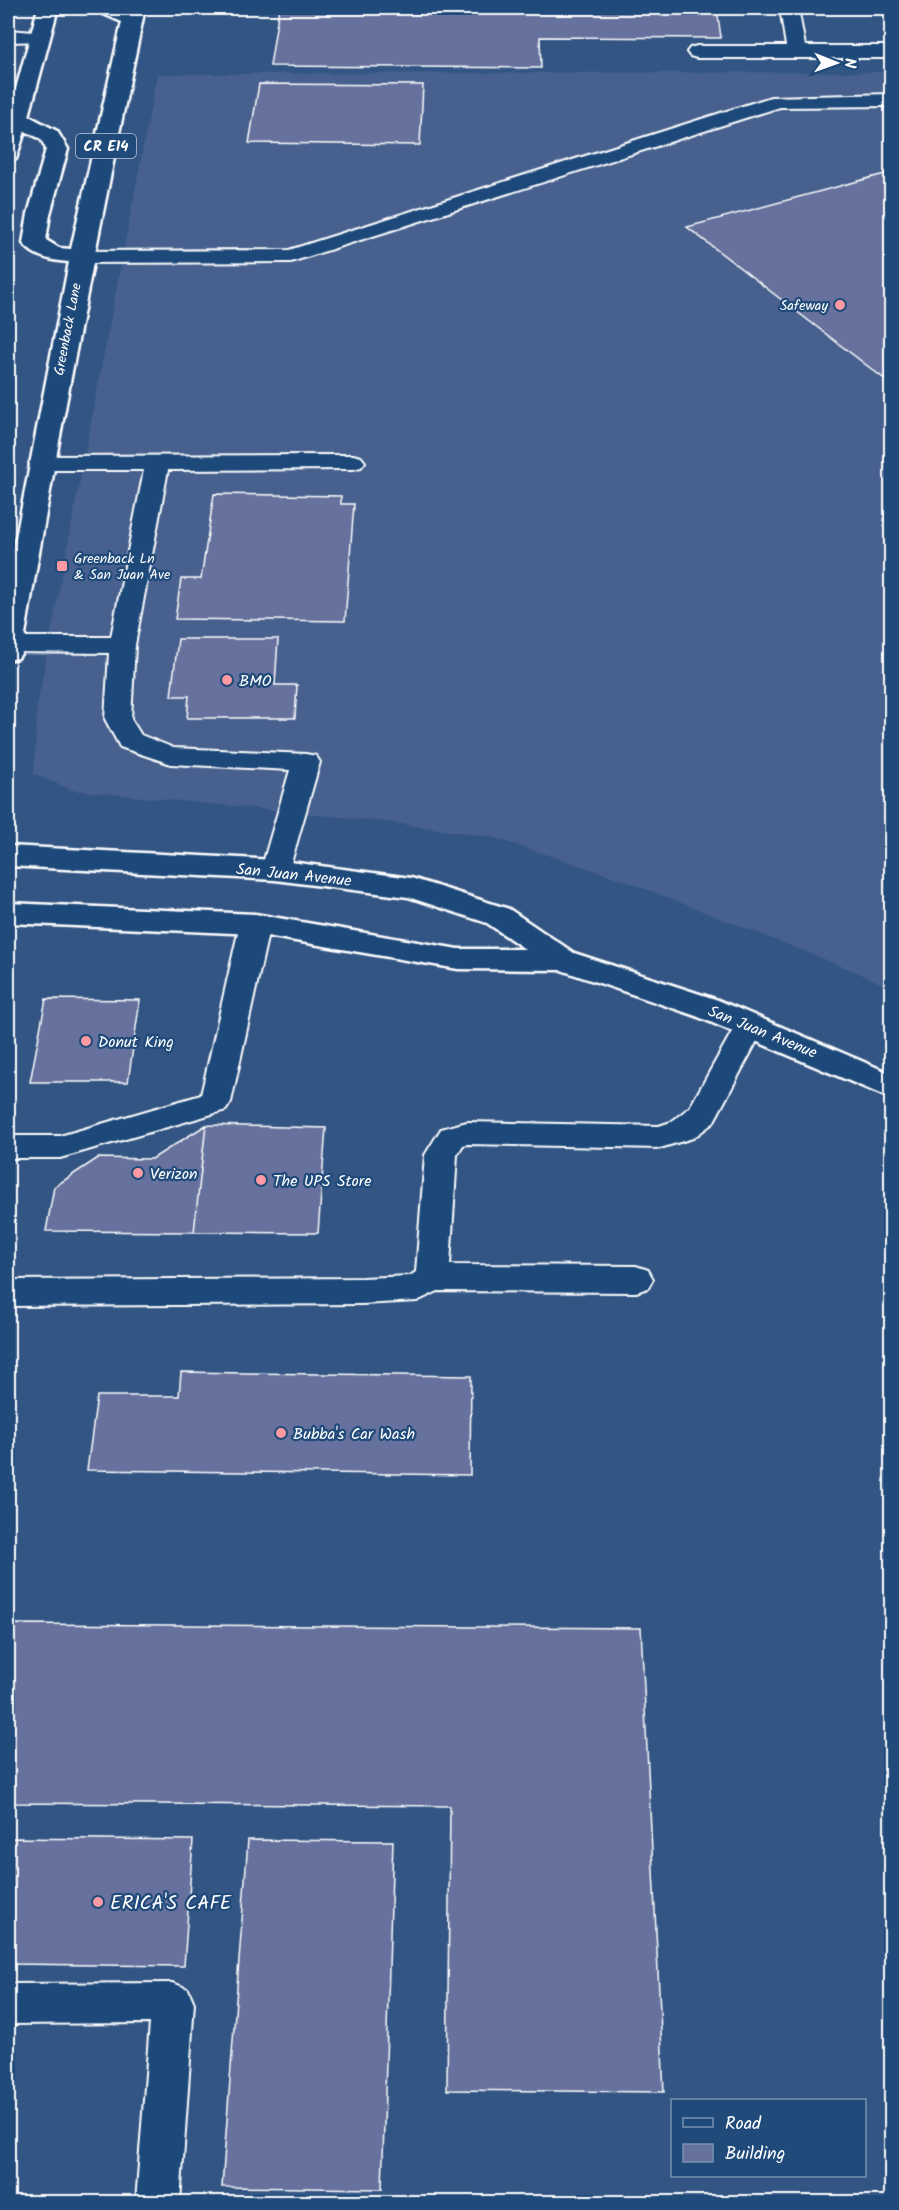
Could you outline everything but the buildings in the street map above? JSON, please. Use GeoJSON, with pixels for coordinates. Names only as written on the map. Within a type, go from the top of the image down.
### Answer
{"type":"FeatureCollection","features":[{"type":"Feature","properties":{"kind":"main road"},"geometry":{"type":"LineString","coordinates":[[8,154],[48,8]]}},
{"type":"Feature","properties":{"kind":"main road"},"geometry":{"type":"LineString","coordinates":[[106,8],[133,13]]}},
{"type":"Feature","properties":{"kind":"main road","name":"Greenback Lane"},"geometry":{"type":"LineString","coordinates":[[8,648],[40,463],[133,13]]}},
{"type":"Feature","properties":{"kind":"main road"},"geometry":{"type":"LineString","coordinates":[[18,119],[50,135],[57,149],[39,214],[34,243],[54,254],[81,257]]}},
{"type":"Feature","properties":{"kind":"main road","name":"San Juan Avenue"},"geometry":{"type":"LineString","coordinates":[[8,856],[275,870],[411,888],[498,916],[563,960],[707,1008],[854,1069],[891,1088]]}},
{"type":"Feature","properties":{"kind":"main road","name":"San Juan Avenue"},"geometry":{"type":"LineString","coordinates":[[8,913],[255,924],[458,959],[563,960]]}},
{"type":"Feature","properties":{"kind":"lane"},"geometry":{"type":"LineString","coordinates":[[789,8],[797,52]]}},
{"type":"Feature","properties":{"kind":"lane"},"geometry":{"type":"LineString","coordinates":[[8,36],[40,37]]}},
{"type":"Feature","properties":{"kind":"lane"},"geometry":{"type":"LineString","coordinates":[[697,52],[891,52]]}},
{"type":"Feature","properties":{"kind":"lane"},"geometry":{"type":"LineString","coordinates":[[81,257],[291,256],[778,101],[891,100]]}},
{"type":"Feature","properties":{"kind":"lane"},"geometry":{"type":"LineString","coordinates":[[40,463],[353,462]]}},
{"type":"Feature","properties":{"kind":"lane"},"geometry":{"type":"LineString","coordinates":[[157,464],[122,645],[118,719],[130,741],[171,756],[306,762],[275,870]]}},
{"type":"Feature","properties":{"kind":"lane"},"geometry":{"type":"LineString","coordinates":[[8,648],[122,645]]}},
{"type":"Feature","properties":{"kind":"lane"},"geometry":{"type":"LineString","coordinates":[[8,1147],[60,1147],[215,1102],[255,924]]}},
{"type":"Feature","properties":{"kind":"lane"},"geometry":{"type":"LineString","coordinates":[[432,1278],[441,1155],[452,1137],[467,1133],[660,1137],[682,1130],[702,1115],[750,1026]]}},
{"type":"Feature","properties":{"kind":"lane"},"geometry":{"type":"LineString","coordinates":[[8,1293],[402,1290],[417,1288],[432,1278],[636,1279]]}},
{"type":"Feature","properties":{"kind":"lane"},"geometry":{"type":"LineString","coordinates":[[8,2004],[173,2003],[158,2202]]}},
{"type":"Feature","properties":{"kind":"shaded area"},"geometry":{"type":"Polygon","coordinates":[[[891,72],[891,988],[854,971],[618,878],[492,837],[380,821],[71,790],[34,774],[37,707],[157,74],[891,72]]]}},
{"type":"Feature","properties":{"kind":"place","name":"Safeway"},"geometry":{"type":"Point","coordinates":[840,305]}},
{"type":"Feature","properties":{"kind":"place","name":"Greenback Ln & San Juan Ave"},"geometry":{"type":"Point","coordinates":[62,566]}},
{"type":"Feature","properties":{"kind":"place","name":"BMO"},"geometry":{"type":"Point","coordinates":[227,680]}},
{"type":"Feature","properties":{"kind":"place","name":"Donut King"},"geometry":{"type":"Point","coordinates":[86,1041]}},
{"type":"Feature","properties":{"kind":"place","name":"Verizon"},"geometry":{"type":"Point","coordinates":[138,1173]}},
{"type":"Feature","properties":{"kind":"place","name":"The UPS Store"},"geometry":{"type":"Point","coordinates":[261,1180]}},
{"type":"Feature","properties":{"kind":"place","name":"Bubba's Car Wash"},"geometry":{"type":"Point","coordinates":[281,1433]}},
{"type":"Feature","properties":{"kind":"place","name":"ERICA'S CAFE"},"geometry":{"type":"Point","coordinates":[98,1902]}}]}
